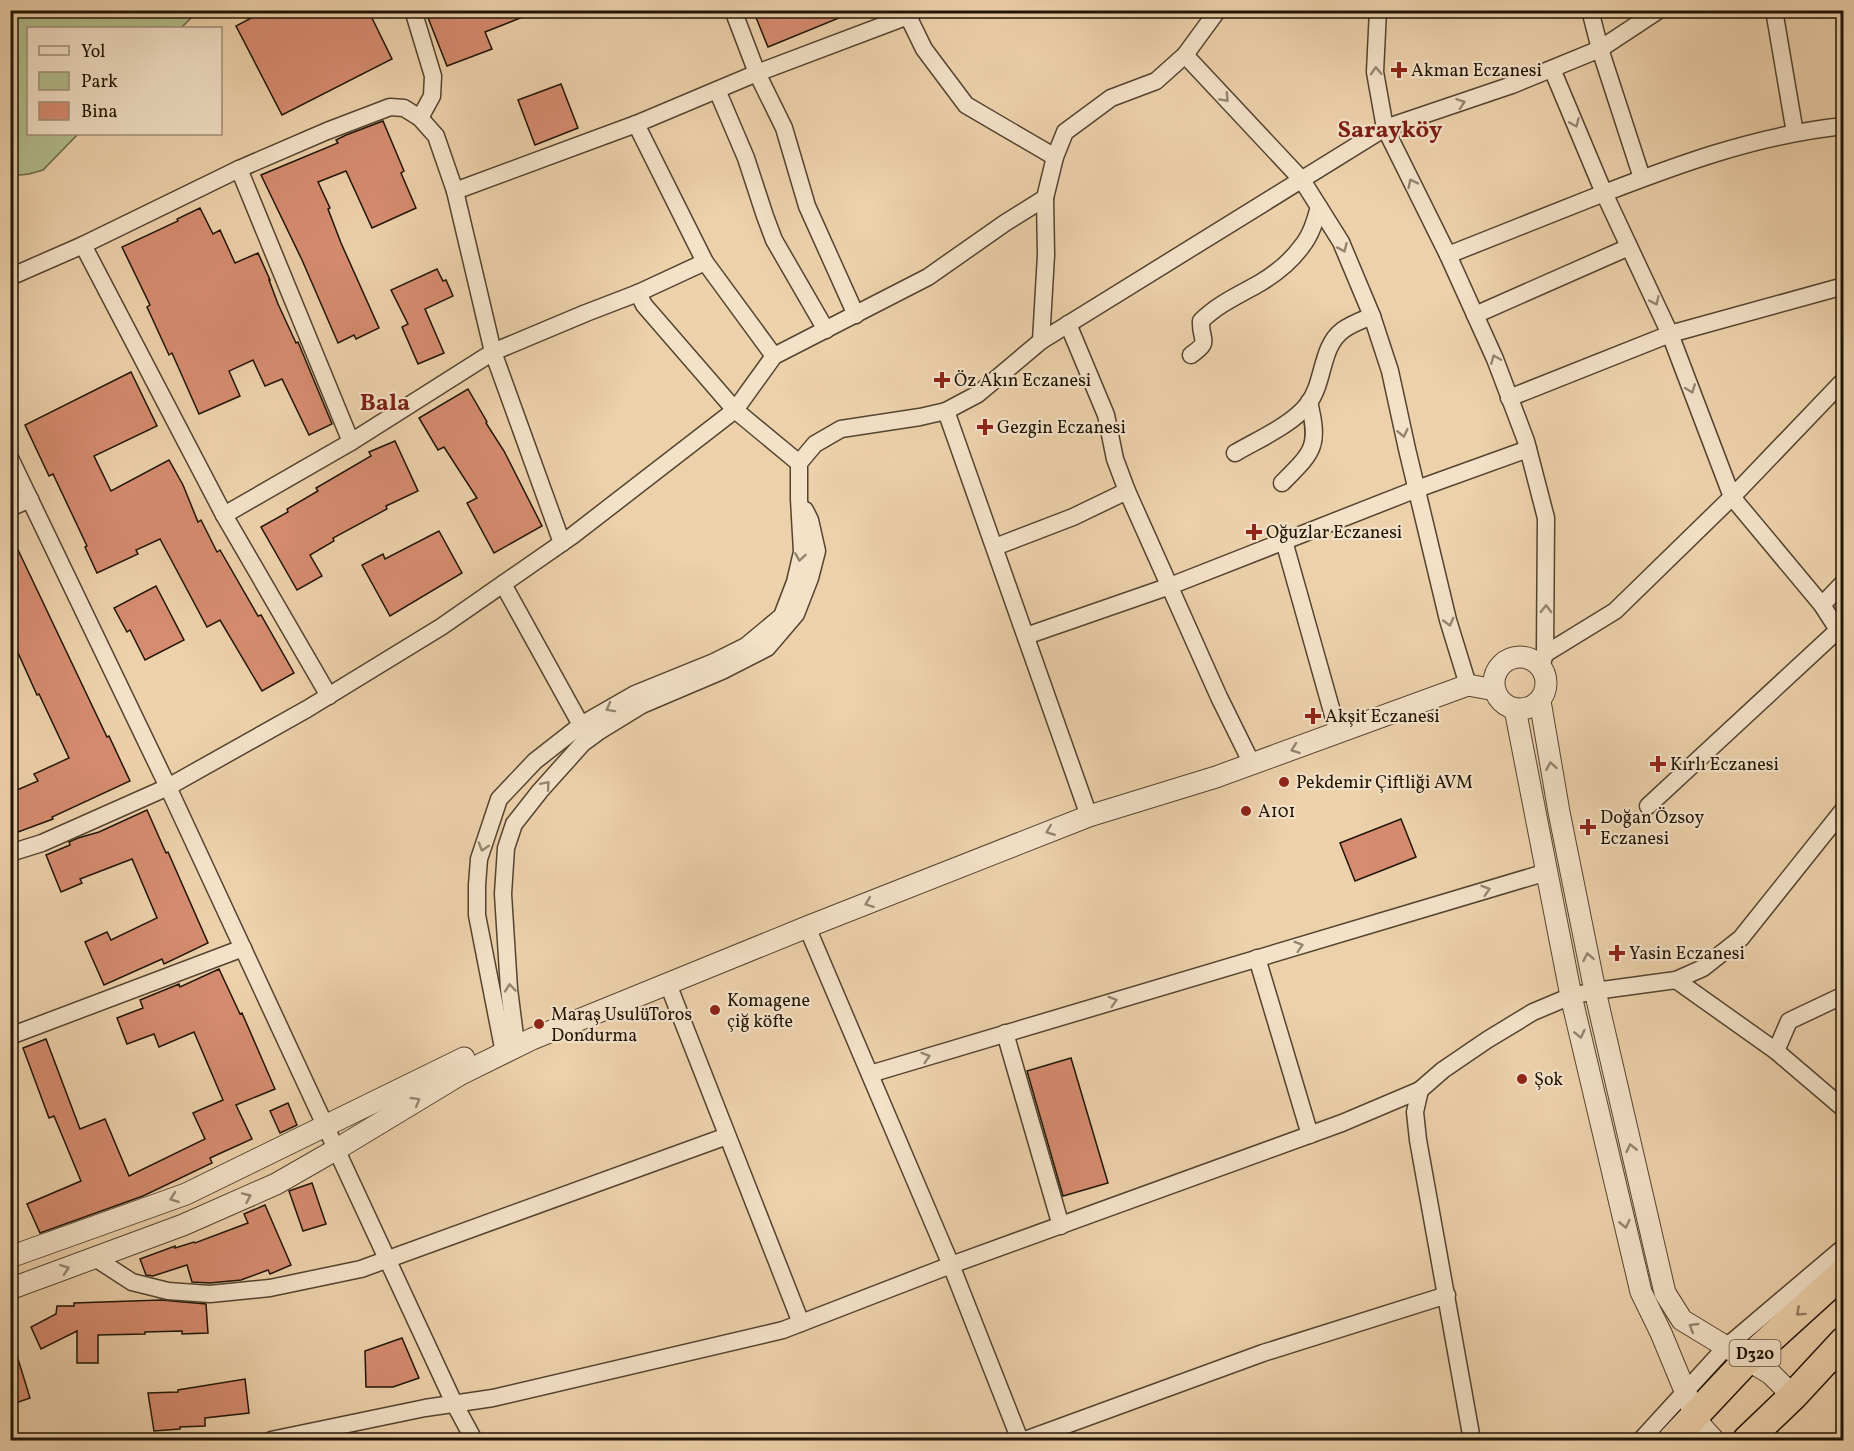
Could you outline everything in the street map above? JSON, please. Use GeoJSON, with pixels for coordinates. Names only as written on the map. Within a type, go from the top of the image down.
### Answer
{"type":"FeatureCollection","features":[{"type":"Feature","properties":{"kind":"highway","name":"D320"},"geometry":{"type":"LineString","coordinates":[[1672,1440],[1690,1403],[1737,1353],[1844,1272]]}},
{"type":"Feature","properties":{"kind":"highway"},"geometry":{"type":"LineString","coordinates":[[1748,1440],[1844,1341]]}},
{"type":"Feature","properties":{"kind":"street"},"geometry":{"type":"LineString","coordinates":[[413,10],[433,76],[432,96],[420,118]]}},
{"type":"Feature","properties":{"kind":"street"},"geometry":{"type":"LineString","coordinates":[[733,10],[757,73],[784,128],[807,206],[856,315]]}},
{"type":"Feature","properties":{"kind":"street"},"geometry":{"type":"LineString","coordinates":[[1041,341],[1046,255],[1045,198],[1055,157],[1065,132],[1111,98],[1156,81],[1185,55],[1218,10]]}},
{"type":"Feature","properties":{"kind":"street"},"geometry":{"type":"LineString","coordinates":[[1378,10],[1375,72],[1385,128],[1448,255],[1495,359],[1528,449],[1546,518],[1543,661],[1546,690],[1540,701],[1528,708],[1515,709],[1506,705],[1499,699],[1494,680],[1497,670],[1504,662],[1523,657],[1543,661],[1615,611],[1732,497],[1844,380]]}},
{"type":"Feature","properties":{"kind":"street"},"geometry":{"type":"LineString","coordinates":[[1590,10],[1600,49],[1642,178]]}},
{"type":"Feature","properties":{"kind":"street"},"geometry":{"type":"LineString","coordinates":[[514,1043],[493,991],[477,915],[479,858],[499,799],[535,761],[581,725],[635,694],[714,662],[746,645],[782,616],[795,582],[802,552],[799,499],[800,463],[815,444],[841,429],[946,411],[978,394],[1041,341],[1385,128],[1512,86],[1600,49],[1659,10]]}},
{"type":"Feature","properties":{"kind":"street"},"geometry":{"type":"LineString","coordinates":[[1774,10],[1795,133]]}},
{"type":"Feature","properties":{"kind":"street"},"geometry":{"type":"LineString","coordinates":[[455,191],[636,124],[907,14],[924,49],[966,105],[1055,157]]}},
{"type":"Feature","properties":{"kind":"street"},"geometry":{"type":"LineString","coordinates":[[1185,55],[1302,180],[1341,242],[1372,316],[1390,371],[1448,620],[1468,686]]}},
{"type":"Feature","properties":{"kind":"street"},"geometry":{"type":"LineString","coordinates":[[1552,69],[1604,193],[1670,334],[1732,497],[1822,604],[1840,635],[1648,806]]}},
{"type":"Feature","properties":{"kind":"street"},"geometry":{"type":"LineString","coordinates":[[717,90],[746,158],[774,240],[826,330]]}},
{"type":"Feature","properties":{"kind":"street"},"geometry":{"type":"LineString","coordinates":[[10,277],[83,245],[239,169],[327,131],[390,107],[404,108],[420,118],[436,136],[455,191],[493,352],[562,543]]}},
{"type":"Feature","properties":{"kind":"street"},"geometry":{"type":"LineString","coordinates":[[636,124],[705,262],[774,356]]}},
{"type":"Feature","properties":{"kind":"street"},"geometry":{"type":"LineString","coordinates":[[1448,255],[1642,178],[1721,151],[1808,130],[1844,126]]}},
{"type":"Feature","properties":{"kind":"street"},"geometry":{"type":"LineString","coordinates":[[239,169],[351,442]]}},
{"type":"Feature","properties":{"kind":"street"},"geometry":{"type":"LineString","coordinates":[[10,853],[42,843],[168,787],[328,696],[441,627],[562,543],[735,410],[774,356],[928,277],[1045,198]]}},
{"type":"Feature","properties":{"kind":"street"},"geometry":{"type":"LineString","coordinates":[[1191,355],[1202,347],[1204,340],[1201,321],[1211,311],[1262,282],[1285,263],[1302,246],[1311,230],[1319,207]]}},
{"type":"Feature","properties":{"kind":"street"},"geometry":{"type":"LineString","coordinates":[[83,245],[224,515],[328,696]]}},
{"type":"Feature","properties":{"kind":"street"},"geometry":{"type":"LineString","coordinates":[[1475,315],[1629,247]]}},
{"type":"Feature","properties":{"kind":"street"},"geometry":{"type":"LineString","coordinates":[[224,515],[351,442],[493,352],[638,293],[705,262]]}},
{"type":"Feature","properties":{"kind":"street"},"geometry":{"type":"LineString","coordinates":[[1509,398],[1670,334],[1844,286]]}},
{"type":"Feature","properties":{"kind":"street"},"geometry":{"type":"LineString","coordinates":[[638,293],[644,304],[735,410],[800,463]]}},
{"type":"Feature","properties":{"kind":"street"},"geometry":{"type":"LineString","coordinates":[[1235,453],[1302,412],[1310,402],[1321,378],[1326,353],[1331,344],[1344,329],[1372,316]]}},
{"type":"Feature","properties":{"kind":"street"},"geometry":{"type":"LineString","coordinates":[[1068,324],[1106,415],[1115,459],[1127,490],[1214,686],[1252,764]]}},
{"type":"Feature","properties":{"kind":"street"},"geometry":{"type":"LineString","coordinates":[[1282,483],[1304,461],[1314,444],[1315,424],[1310,402]]}},
{"type":"Feature","properties":{"kind":"street"},"geometry":{"type":"LineString","coordinates":[[946,411],[1089,816]]}},
{"type":"Feature","properties":{"kind":"street"},"geometry":{"type":"LineString","coordinates":[[1026,636],[1170,586],[1417,489],[1528,449]]}},
{"type":"Feature","properties":{"kind":"street"},"geometry":{"type":"LineString","coordinates":[[10,458],[168,787],[454,1403],[474,1440]]}},
{"type":"Feature","properties":{"kind":"street"},"geometry":{"type":"LineString","coordinates":[[995,547],[1073,518],[1127,490]]}},
{"type":"Feature","properties":{"kind":"street"},"geometry":{"type":"LineString","coordinates":[[10,508],[30,499]]}},
{"type":"Feature","properties":{"kind":"street"},"geometry":{"type":"LineString","coordinates":[[514,1043],[503,894],[506,848],[514,825],[540,791],[583,743],[598,732],[642,705],[722,671],[767,648],[796,614],[810,578],[817,551],[810,520],[799,499]]}},
{"type":"Feature","properties":{"kind":"street"},"geometry":{"type":"LineString","coordinates":[[1284,541],[1338,733]]}},
{"type":"Feature","properties":{"kind":"street"},"geometry":{"type":"LineString","coordinates":[[1822,604],[1844,582]]}},
{"type":"Feature","properties":{"kind":"street"},"geometry":{"type":"LineString","coordinates":[[503,584],[581,725]]}},
{"type":"Feature","properties":{"kind":"street"},"geometry":{"type":"LineString","coordinates":[[10,1257],[186,1194],[326,1126],[514,1043],[1089,816],[1252,764],[1468,686],[1495,690]]}},
{"type":"Feature","properties":{"kind":"street"},"geometry":{"type":"LineString","coordinates":[[1540,701],[1559,812],[1595,991],[1665,1293],[1682,1320],[1771,1374],[1793,1396]]}},
{"type":"Feature","properties":{"kind":"street"},"geometry":{"type":"LineString","coordinates":[[1515,709],[1571,996],[1641,1292],[1690,1403],[1702,1426],[1714,1440]]}},
{"type":"Feature","properties":{"kind":"street"},"geometry":{"type":"LineString","coordinates":[[282,1440],[425,1408],[493,1398],[783,1330],[951,1265],[1342,1123],[1420,1090],[1443,1070],[1533,1012],[1571,996],[1676,980],[1703,968],[1741,938],[1844,809]]}},
{"type":"Feature","properties":{"kind":"street"},"geometry":{"type":"LineString","coordinates":[[870,1074],[1547,872]]}},
{"type":"Feature","properties":{"kind":"street"},"geometry":{"type":"LineString","coordinates":[[807,927],[951,1265],[1020,1440]]}},
{"type":"Feature","properties":{"kind":"street"},"geometry":{"type":"LineString","coordinates":[[10,1036],[243,948]]}},
{"type":"Feature","properties":{"kind":"street"},"geometry":{"type":"LineString","coordinates":[[1257,958],[1310,1135]]}},
{"type":"Feature","properties":{"kind":"street"},"geometry":{"type":"LineString","coordinates":[[1676,980],[1776,1051],[1844,1109]]}},
{"type":"Feature","properties":{"kind":"street"},"geometry":{"type":"LineString","coordinates":[[668,984],[801,1323]]}},
{"type":"Feature","properties":{"kind":"street"},"geometry":{"type":"LineString","coordinates":[[1776,1051],[1789,1021],[1844,994]]}},
{"type":"Feature","properties":{"kind":"street"},"geometry":{"type":"LineString","coordinates":[[1005,1033],[1061,1226]]}},
{"type":"Feature","properties":{"kind":"street"},"geometry":{"type":"LineString","coordinates":[[10,1289],[194,1221],[276,1184],[514,1043]]}},
{"type":"Feature","properties":{"kind":"street"},"geometry":{"type":"LineString","coordinates":[[1420,1090],[1415,1112],[1418,1140],[1472,1440]]}},
{"type":"Feature","properties":{"kind":"street"},"geometry":{"type":"LineString","coordinates":[[95,1258],[132,1282],[168,1291],[210,1294],[282,1286],[361,1269],[727,1136]]}},
{"type":"Feature","properties":{"kind":"street"},"geometry":{"type":"LineString","coordinates":[[1737,1353],[1844,1247]]}},
{"type":"Feature","properties":{"kind":"street"},"geometry":{"type":"LineString","coordinates":[[1025,1440],[1263,1353],[1447,1295]]}},
{"type":"Feature","properties":{"kind":"street"},"geometry":{"type":"LineString","coordinates":[[1641,1440],[1690,1403]]}},
{"type":"Feature","properties":{"kind":"green space"},"geometry":{"type":"Polygon","coordinates":[[[11,10],[198,10],[182,27],[27,27],[27,135],[77,135],[43,170],[11,176],[11,10]]]}},
{"type":"Feature","properties":{"kind":"building"},"geometry":{"type":"Polygon","coordinates":[[[266,10],[368,10],[392,59],[282,115],[236,26],[266,10]]]}},
{"type":"Feature","properties":{"kind":"building"},"geometry":{"type":"Polygon","coordinates":[[[425,10],[538,11],[485,32],[492,49],[447,66],[425,10]]]}},
{"type":"Feature","properties":{"kind":"building"},"geometry":{"type":"Polygon","coordinates":[[[753,10],[856,10],[856,11],[768,47],[753,10]]]}},
{"type":"Feature","properties":{"kind":"building"},"geometry":{"type":"Polygon","coordinates":[[[561,84],[578,128],[535,145],[518,100],[561,84]]]}},
{"type":"Feature","properties":{"kind":"building"},"geometry":{"type":"Polygon","coordinates":[[[383,121],[404,171],[401,173],[416,208],[372,228],[346,171],[318,182],[330,208],[328,209],[341,243],[379,328],[356,339],[354,335],[338,343],[302,260],[261,175],[338,143],[336,140],[346,135],[383,121]]]}},
{"type":"Feature","properties":{"kind":"building"},"geometry":{"type":"Polygon","coordinates":[[[200,208],[213,234],[220,230],[235,263],[258,253],[278,304],[296,343],[298,342],[332,424],[309,435],[282,379],[265,386],[253,360],[229,371],[240,396],[199,414],[172,353],[169,355],[147,307],[150,305],[122,247],[200,208]]]}},
{"type":"Feature","properties":{"kind":"building"},"geometry":{"type":"Polygon","coordinates":[[[437,269],[443,281],[446,280],[453,296],[425,309],[444,353],[418,364],[402,327],[408,324],[391,290],[437,269]]]}},
{"type":"Feature","properties":{"kind":"building"},"geometry":{"type":"Polygon","coordinates":[[[131,372],[157,426],[94,456],[111,491],[169,460],[183,485],[198,522],[201,520],[217,552],[220,550],[294,673],[262,691],[220,620],[207,627],[160,539],[136,550],[138,554],[97,573],[85,547],[87,546],[53,474],[49,476],[25,425],[131,372]]]}},
{"type":"Feature","properties":{"kind":"building"},"geometry":{"type":"Polygon","coordinates":[[[468,389],[504,451],[542,526],[494,553],[467,503],[477,498],[444,447],[438,450],[419,418],[468,389]]]}},
{"type":"Feature","properties":{"kind":"building"},"geometry":{"type":"Polygon","coordinates":[[[395,441],[418,491],[386,506],[387,509],[333,538],[334,541],[310,555],[322,576],[297,590],[261,527],[318,491],[316,488],[371,456],[369,452],[395,441]]]}},
{"type":"Feature","properties":{"kind":"building"},"geometry":{"type":"Polygon","coordinates":[[[439,531],[462,573],[390,616],[362,565],[383,554],[385,559],[439,531]]]}},
{"type":"Feature","properties":{"kind":"building"},"geometry":{"type":"Polygon","coordinates":[[[10,533],[130,781],[52,817],[53,819],[10,835],[10,793],[38,781],[34,774],[69,758],[10,635],[10,533]]]}},
{"type":"Feature","properties":{"kind":"building"},"geometry":{"type":"Polygon","coordinates":[[[156,586],[184,640],[145,660],[130,630],[127,632],[114,608],[156,586]]]}},
{"type":"Feature","properties":{"kind":"building"},"geometry":{"type":"Polygon","coordinates":[[[147,810],[208,943],[164,964],[162,959],[104,985],[85,942],[107,932],[111,940],[157,918],[132,859],[80,879],[82,883],[61,892],[46,855],[70,845],[69,842],[99,832],[147,810]]]}},
{"type":"Feature","properties":{"kind":"building"},"geometry":{"type":"Polygon","coordinates":[[[1401,819],[1416,857],[1355,881],[1340,843],[1401,819]]]}},
{"type":"Feature","properties":{"kind":"building"},"geometry":{"type":"Polygon","coordinates":[[[219,969],[240,1014],[242,1013],[275,1089],[236,1105],[252,1139],[210,1158],[212,1163],[143,1196],[40,1233],[27,1204],[81,1181],[54,1116],[49,1118],[23,1048],[46,1039],[80,1129],[105,1119],[129,1176],[205,1139],[193,1113],[223,1100],[194,1032],[159,1047],[154,1034],[127,1044],[117,1018],[143,1008],[140,1000],[179,984],[180,987],[219,969]]]}},
{"type":"Feature","properties":{"kind":"building"},"geometry":{"type":"Polygon","coordinates":[[[1071,1058],[1108,1183],[1063,1196],[1027,1071],[1071,1058]]]}},
{"type":"Feature","properties":{"kind":"building"},"geometry":{"type":"Polygon","coordinates":[[[288,1103],[297,1125],[280,1133],[270,1111],[288,1103]]]}},
{"type":"Feature","properties":{"kind":"building"},"geometry":{"type":"Polygon","coordinates":[[[312,1183],[326,1224],[303,1231],[289,1191],[312,1183]]]}},
{"type":"Feature","properties":{"kind":"building"},"geometry":{"type":"Polygon","coordinates":[[[265,1205],[291,1265],[270,1274],[268,1270],[241,1280],[210,1283],[192,1282],[187,1265],[153,1276],[146,1275],[140,1259],[175,1246],[175,1248],[195,1243],[248,1223],[244,1214],[265,1205]]]}},
{"type":"Feature","properties":{"kind":"building"},"geometry":{"type":"Polygon","coordinates":[[[161,1300],[206,1304],[208,1333],[182,1334],[182,1331],[98,1335],[98,1363],[77,1363],[77,1331],[41,1349],[31,1327],[56,1314],[57,1306],[74,1306],[74,1303],[161,1300]]]}},
{"type":"Feature","properties":{"kind":"building"},"geometry":{"type":"Polygon","coordinates":[[[402,1338],[419,1378],[393,1387],[366,1387],[365,1351],[402,1338]]]}},
{"type":"Feature","properties":{"kind":"building"},"geometry":{"type":"Polygon","coordinates":[[[10,1346],[14,1346],[30,1398],[10,1405],[10,1346]]]}},
{"type":"Feature","properties":{"kind":"building"},"geometry":{"type":"Polygon","coordinates":[[[245,1379],[249,1413],[205,1418],[205,1426],[154,1431],[148,1393],[178,1392],[178,1390],[245,1379]]]}},
{"type":"Feature","properties":{"kind":"place","name":"Akman Eczanesi"},"geometry":{"type":"Point","coordinates":[1399,70]}},
{"type":"Feature","properties":{"kind":"place","name":"Öz Akın Eczanesi"},"geometry":{"type":"Point","coordinates":[942,380]}},
{"type":"Feature","properties":{"kind":"place","name":"Gezgin Eczanesi"},"geometry":{"type":"Point","coordinates":[985,427]}},
{"type":"Feature","properties":{"kind":"place","name":"Oğuzlar Eczanesi"},"geometry":{"type":"Point","coordinates":[1254,532]}},
{"type":"Feature","properties":{"kind":"place","name":"Akşit Eczanesi"},"geometry":{"type":"Point","coordinates":[1313,716]}},
{"type":"Feature","properties":{"kind":"place","name":"Kırlı Eczanesi"},"geometry":{"type":"Point","coordinates":[1658,764]}},
{"type":"Feature","properties":{"kind":"place","name":"Pekdemir Çiftliği AVM"},"geometry":{"type":"Point","coordinates":[1284,782]}},
{"type":"Feature","properties":{"kind":"place","name":"A101"},"geometry":{"type":"Point","coordinates":[1246,811]}},
{"type":"Feature","properties":{"kind":"place","name":"Doğan Özsoy Eczanesi"},"geometry":{"type":"Point","coordinates":[1588,827]}},
{"type":"Feature","properties":{"kind":"place","name":"Yasin Eczanesi"},"geometry":{"type":"Point","coordinates":[1617,953]}},
{"type":"Feature","properties":{"kind":"place","name":"Komagene çiğ köfte"},"geometry":{"type":"Point","coordinates":[715,1010]}},
{"type":"Feature","properties":{"kind":"place","name":"Maraş UsulüToros Dondurma"},"geometry":{"type":"Point","coordinates":[539,1024]}},
{"type":"Feature","properties":{"kind":"place","name":"Şok"},"geometry":{"type":"Point","coordinates":[1522,1079]}},
{"type":"Feature","properties":{"kind":"district","name":"Sarayköy"},"geometry":{"type":"Point","coordinates":[1390,129]}},
{"type":"Feature","properties":{"kind":"district","name":"Bala"},"geometry":{"type":"Point","coordinates":[385,402]}}]}
